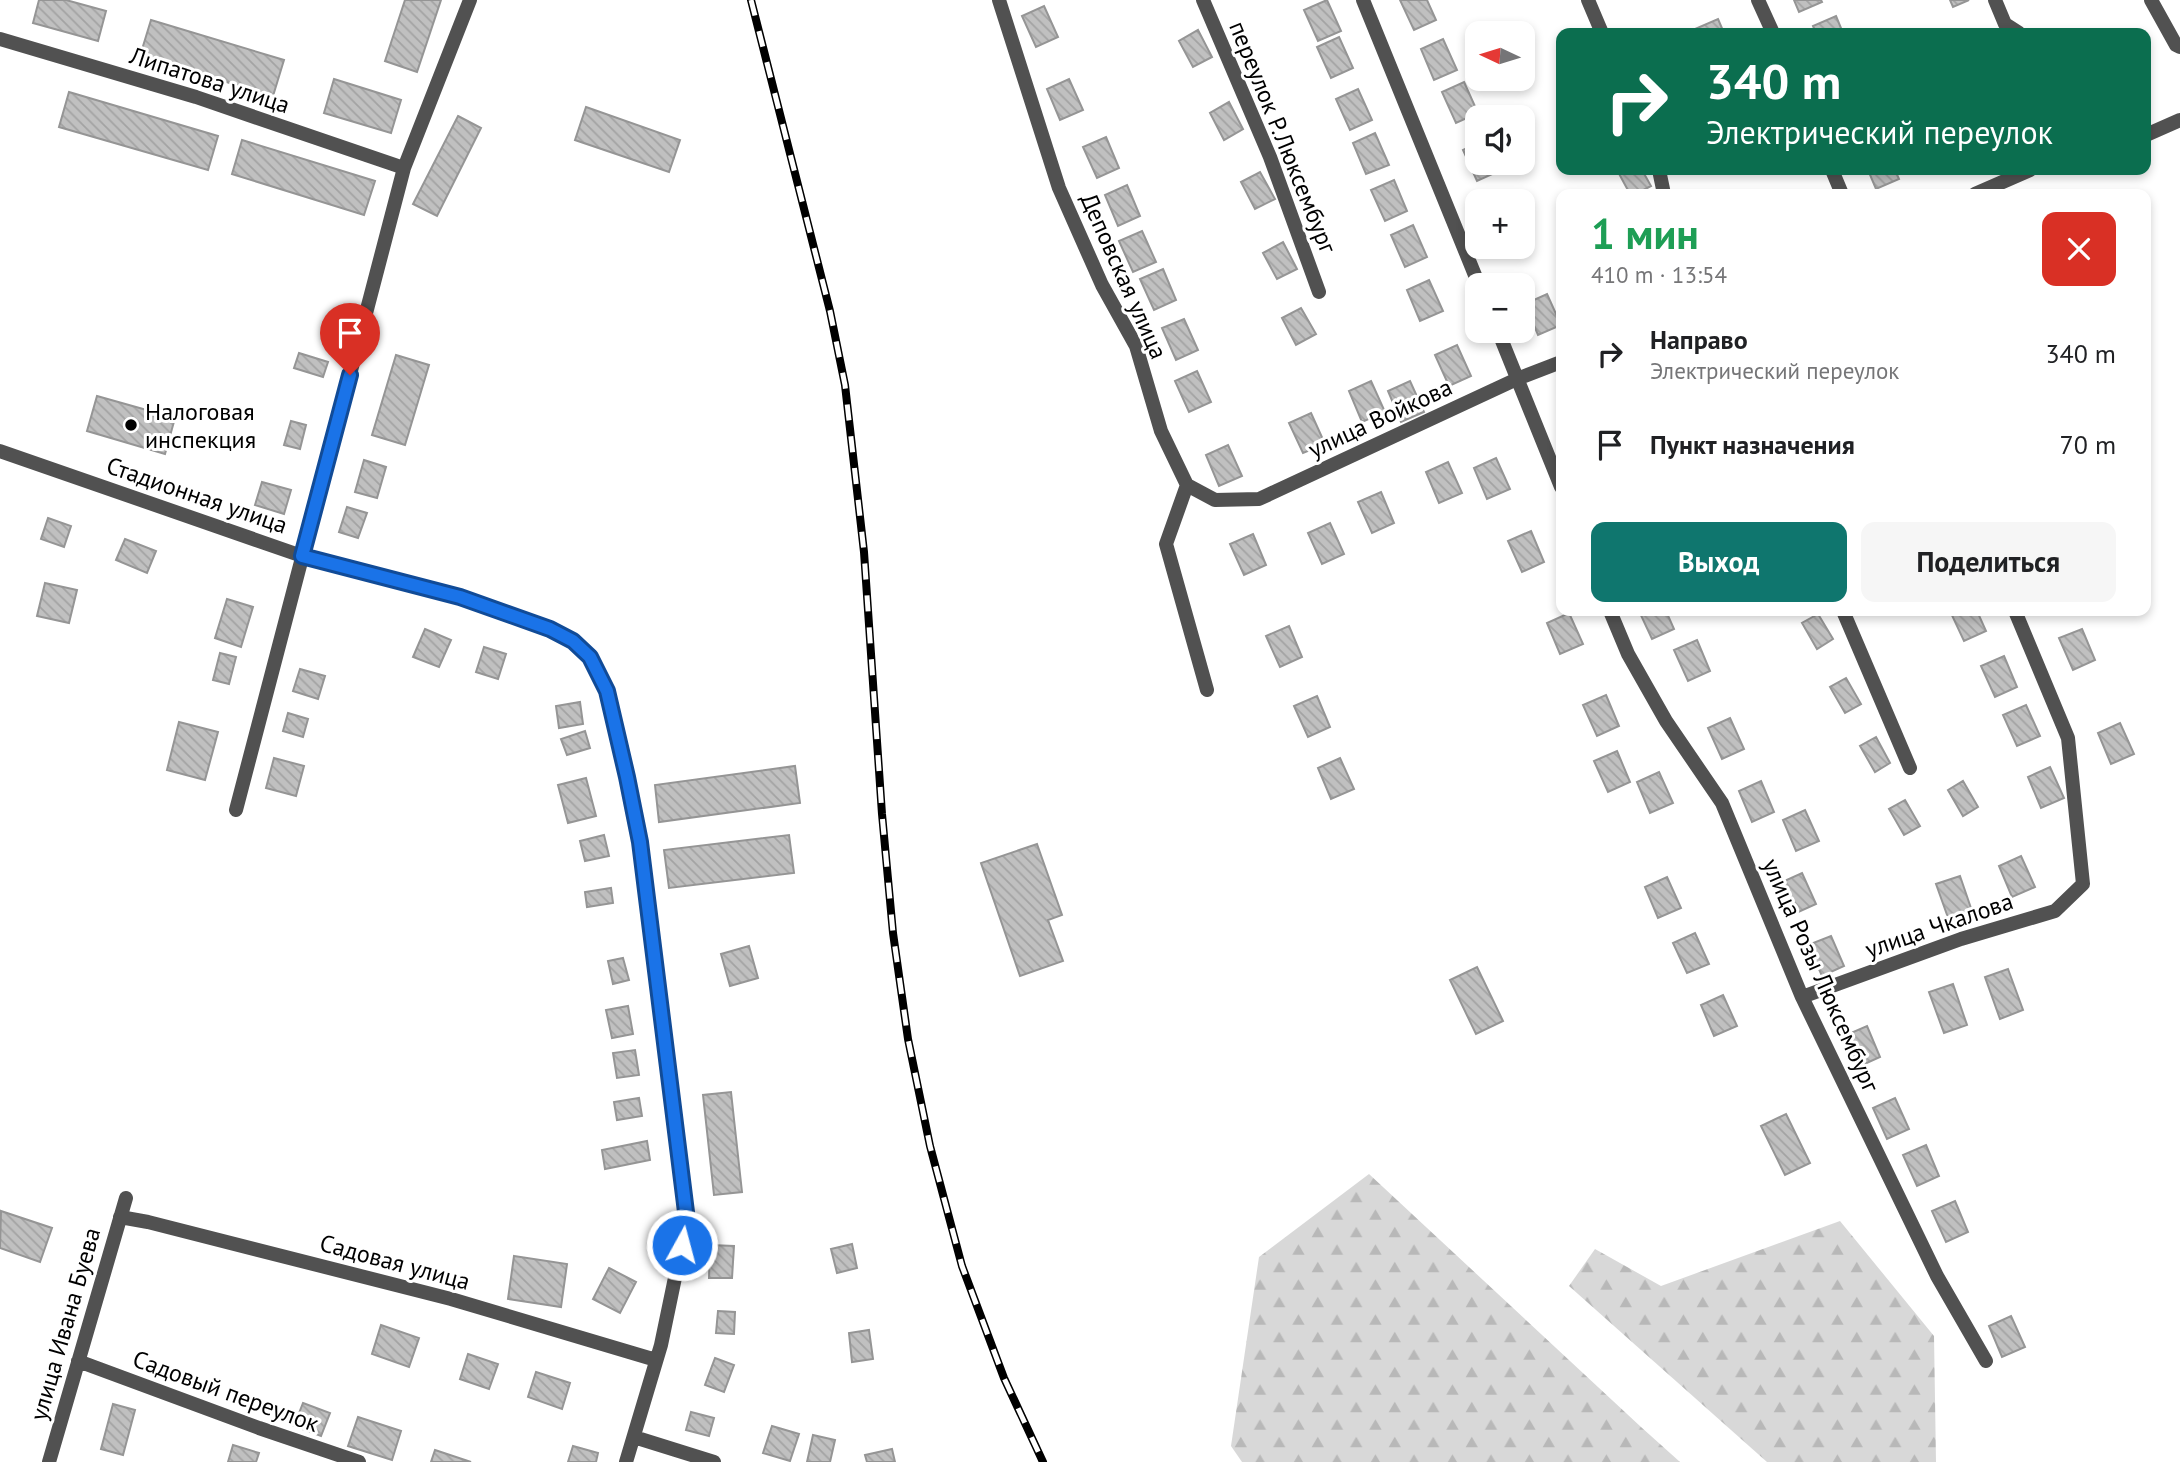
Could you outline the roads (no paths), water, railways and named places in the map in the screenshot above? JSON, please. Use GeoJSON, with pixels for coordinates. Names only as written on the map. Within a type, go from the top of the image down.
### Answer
{"type":"FeatureCollection","features":[{"type":"Feature","properties":{"kind":"street"},"geometry":{"type":"LineString","coordinates":[[236,810],[404,168],[470,0]]}},
{"type":"Feature","properties":{"kind":"street","name":"Деповская улица"},"geometry":{"type":"LineString","coordinates":[[999,0],[1059,188],[1102,285],[1136,346],[1161,431],[1187,485]]}},
{"type":"Feature","properties":{"kind":"street","name":"переулок Р.Люксембург"},"geometry":{"type":"LineString","coordinates":[[1203,0],[1273,164],[1319,292]]}},
{"type":"Feature","properties":{"kind":"street"},"geometry":{"type":"LineString","coordinates":[[1363,0],[1474,273]]}},
{"type":"Feature","properties":{"kind":"street"},"geometry":{"type":"LineString","coordinates":[[1588,0],[1600,28]]}},
{"type":"Feature","properties":{"kind":"street"},"geometry":{"type":"LineString","coordinates":[[1759,0],[1771,28]]}},
{"type":"Feature","properties":{"kind":"street"},"geometry":{"type":"LineString","coordinates":[[1995,0],[2005,24],[2011,28]]}},
{"type":"Feature","properties":{"kind":"street"},"geometry":{"type":"LineString","coordinates":[[2151,0],[2176,45],[2180,47]]}},
{"type":"Feature","properties":{"kind":"street","name":"Липатова улица"},"geometry":{"type":"LineString","coordinates":[[0,39],[196,97],[404,168]]}},
{"type":"Feature","properties":{"kind":"street"},"geometry":{"type":"LineString","coordinates":[[2151,133],[2180,120]]}},
{"type":"Feature","properties":{"kind":"street"},"geometry":{"type":"LineString","coordinates":[[1986,189],[2019,175]]}},
{"type":"Feature","properties":{"kind":"street"},"geometry":{"type":"LineString","coordinates":[[1503,343],[1556,475]]}},
{"type":"Feature","properties":{"kind":"street","name":"улица Войкова"},"geometry":{"type":"LineString","coordinates":[[1187,485],[1215,500],[1259,499],[1517,379],[1556,364]]}},
{"type":"Feature","properties":{"kind":"street","name":"Стадионная улица"},"geometry":{"type":"LineString","coordinates":[[0,451],[302,556],[460,597],[550,629],[573,641],[590,657],[607,691],[640,842],[687,1220],[656,1360],[626,1462]]}},
{"type":"Feature","properties":{"kind":"street"},"geometry":{"type":"LineString","coordinates":[[1187,485],[1166,544],[1207,690]]}},
{"type":"Feature","properties":{"kind":"street","name":"улица Розы Люксембург"},"geometry":{"type":"LineString","coordinates":[[1612,616],[1628,654],[1672,731],[1722,803],[1802,997],[1937,1276],[1986,1361]]}},
{"type":"Feature","properties":{"kind":"street"},"geometry":{"type":"LineString","coordinates":[[1845,616],[1910,768]]}},
{"type":"Feature","properties":{"kind":"street","name":"улица Чкалова"},"geometry":{"type":"LineString","coordinates":[[1802,997],[1961,939],[2055,911],[2083,884],[2068,738],[2017,616]]}},
{"type":"Feature","properties":{"kind":"street","name":"улица Ивана Буева"},"geometry":{"type":"LineString","coordinates":[[49,1462],[126,1198]]}},
{"type":"Feature","properties":{"kind":"street","name":"Садовая улица"},"geometry":{"type":"LineString","coordinates":[[120,1217],[451,1299],[656,1360]]}},
{"type":"Feature","properties":{"kind":"street","name":"Садовый переулок"},"geometry":{"type":"LineString","coordinates":[[78,1361],[359,1462]]}},
{"type":"Feature","properties":{"kind":"street"},"geometry":{"type":"LineString","coordinates":[[634,1437],[713,1462]]}},
{"type":"Feature","properties":{"kind":"railway"},"geometry":{"type":"LineString","coordinates":[[751,0],[830,311],[845,385],[864,552],[893,933],[908,1039],[930,1146],[962,1266],[1004,1378],[1043,1462]]}},
{"type":"Feature","properties":{"kind":"place","name":"Налоговая инспекция"},"geometry":{"type":"Point","coordinates":[131,425]}}]}
